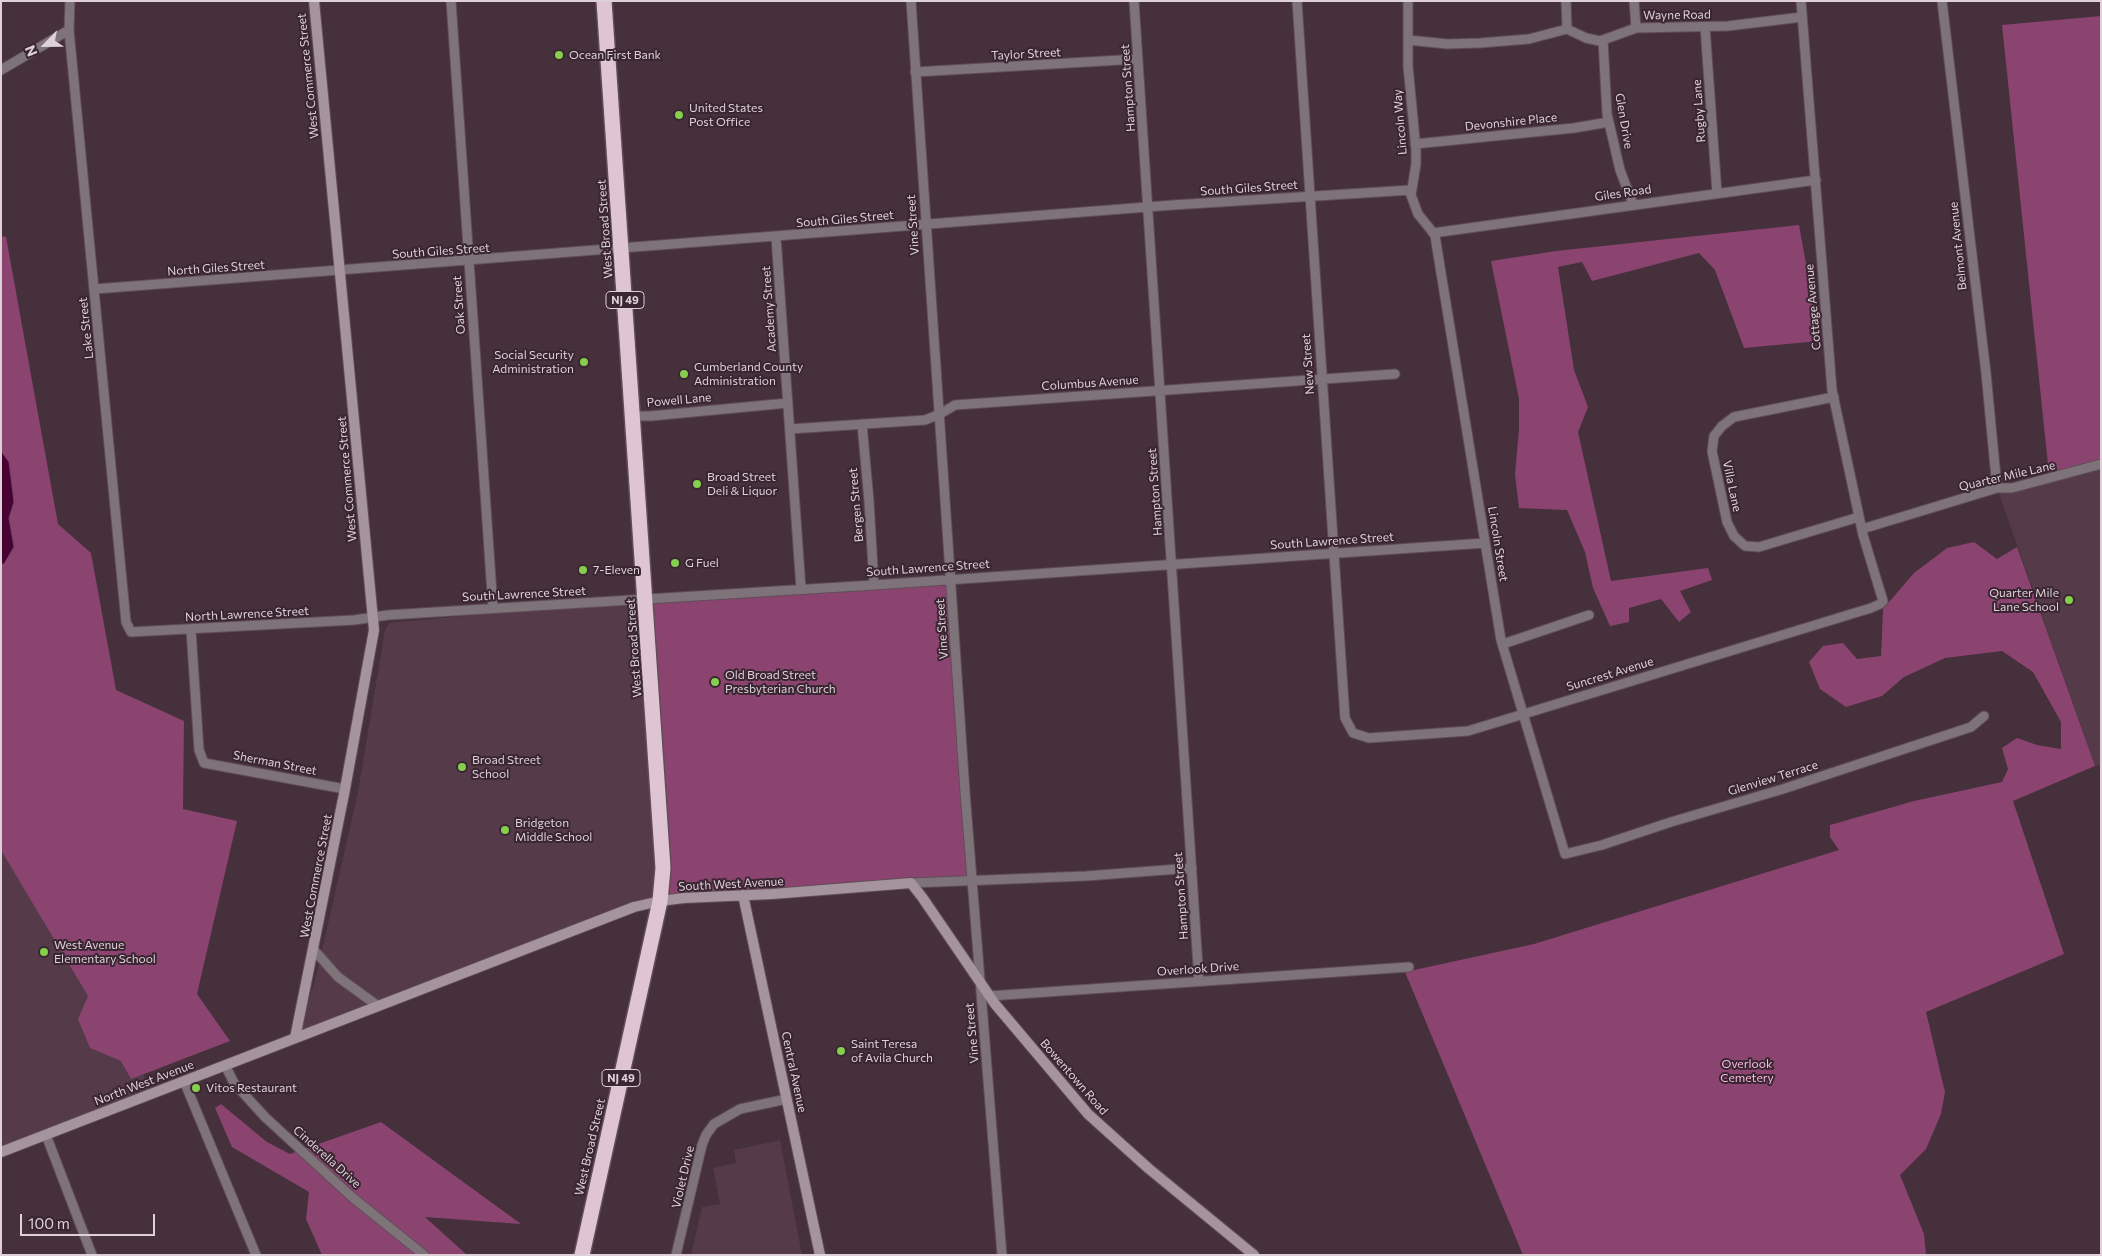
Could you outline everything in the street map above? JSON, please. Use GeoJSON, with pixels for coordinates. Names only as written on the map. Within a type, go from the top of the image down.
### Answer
{"type":"FeatureCollection","features":[{"type":"Feature","properties":{"kind":"highway","name":"West Broad Street"},"geometry":{"type":"LineString","coordinates":[[582,1255],[662,886],[662,847],[646,599],[604,1]]}},
{"type":"Feature","properties":{"kind":"main road","name":"West Commerce Street"},"geometry":{"type":"LineString","coordinates":[[295,1038],[314,950],[374,630],[314,1]]}},
{"type":"Feature","properties":{"kind":"main road","name":"South West Avenue"},"geometry":{"type":"LineString","coordinates":[[295,1038],[634,907],[660,901],[911,883]]}},
{"type":"Feature","properties":{"kind":"main road","name":"Bowentown Road"},"geometry":{"type":"LineString","coordinates":[[911,883],[989,996],[1088,1114],[1148,1168],[1254,1255]]}},
{"type":"Feature","properties":{"kind":"main road","name":"Central Avenue"},"geometry":{"type":"LineString","coordinates":[[743,895],[820,1255]]}},
{"type":"Feature","properties":{"kind":"main road","name":"North West Avenue"},"geometry":{"type":"LineString","coordinates":[[1,1152],[295,1038]]}},
{"type":"Feature","properties":{"kind":"street","name":"Lake Street"},"geometry":{"type":"LineString","coordinates":[[70,1],[69,30],[126,624]]}},
{"type":"Feature","properties":{"kind":"street","name":"Oak Street"},"geometry":{"type":"LineString","coordinates":[[451,1],[493,608]]}},
{"type":"Feature","properties":{"kind":"street","name":"Vine Street"},"geometry":{"type":"LineString","coordinates":[[911,1],[972,881],[1002,1255]]}},
{"type":"Feature","properties":{"kind":"street","name":"Hampton Street"},"geometry":{"type":"LineString","coordinates":[[1134,1],[1199,981]]}},
{"type":"Feature","properties":{"kind":"street","name":"New Street"},"geometry":{"type":"LineString","coordinates":[[1297,1],[1347,725]]}},
{"type":"Feature","properties":{"kind":"street","name":"Lincoln Way"},"geometry":{"type":"LineString","coordinates":[[1408,1],[1408,66],[1416,164],[1412,190],[1413,203],[1424,224],[1433,233]]}},
{"type":"Feature","properties":{"kind":"street"},"geometry":{"type":"LineString","coordinates":[[1566,1],[1567,29]]}},
{"type":"Feature","properties":{"kind":"street"},"geometry":{"type":"LineString","coordinates":[[1634,1],[1636,28]]}},
{"type":"Feature","properties":{"kind":"street","name":"Cottage Avenue"},"geometry":{"type":"LineString","coordinates":[[1801,1],[1834,398],[1859,517],[1883,597],[1883,601],[1880,604]]}},
{"type":"Feature","properties":{"kind":"street","name":"Belmont Avenue"},"geometry":{"type":"LineString","coordinates":[[1942,1],[1987,382],[1997,488]]}},
{"type":"Feature","properties":{"kind":"street","name":"Wayne Road"},"geometry":{"type":"LineString","coordinates":[[1603,40],[1636,28],[1728,26],[1802,17]]}},
{"type":"Feature","properties":{"kind":"street","name":"Rugby Lane"},"geometry":{"type":"LineString","coordinates":[[1705,27],[1717,193]]}},
{"type":"Feature","properties":{"kind":"street"},"geometry":{"type":"LineString","coordinates":[[1408,40],[1447,44],[1480,44],[1529,39],[1567,29],[1592,40],[1603,40]]}},
{"type":"Feature","properties":{"kind":"street"},"geometry":{"type":"LineString","coordinates":[[1,70],[69,30]]}},
{"type":"Feature","properties":{"kind":"street","name":"Glen Drive"},"geometry":{"type":"LineString","coordinates":[[1603,40],[1609,122],[1620,170],[1633,204]]}},
{"type":"Feature","properties":{"kind":"street","name":"Taylor Street"},"geometry":{"type":"LineString","coordinates":[[915,72],[1138,59]]}},
{"type":"Feature","properties":{"kind":"street","name":"Devonshire Place"},"geometry":{"type":"LineString","coordinates":[[1415,144],[1574,128],[1609,122]]}},
{"type":"Feature","properties":{"kind":"street","name":"Giles Road"},"geometry":{"type":"LineString","coordinates":[[1433,233],[1816,180]]}},
{"type":"Feature","properties":{"kind":"street","name":"South Giles Street"},"geometry":{"type":"LineString","coordinates":[[340,271],[1148,207],[1412,190]]}},
{"type":"Feature","properties":{"kind":"street","name":"Lincoln Street"},"geometry":{"type":"LineString","coordinates":[[1433,233],[1503,644],[1565,854]]}},
{"type":"Feature","properties":{"kind":"street","name":"Academy Street"},"geometry":{"type":"LineString","coordinates":[[776,237],[801,589]]}},
{"type":"Feature","properties":{"kind":"street","name":"North Giles Street"},"geometry":{"type":"LineString","coordinates":[[95,289],[340,271]]}},
{"type":"Feature","properties":{"kind":"street","name":"Columbus Avenue"},"geometry":{"type":"LineString","coordinates":[[790,429],[925,420],[955,405],[1396,374]]}},
{"type":"Feature","properties":{"kind":"street","name":"Villa Lane"},"geometry":{"type":"LineString","coordinates":[[1834,398],[1734,417],[1722,426],[1714,436],[1712,451],[1727,522],[1734,536],[1745,546],[1759,547],[1859,517]]}},
{"type":"Feature","properties":{"kind":"street","name":"Powell Lane"},"geometry":{"type":"LineString","coordinates":[[633,416],[651,416],[788,403]]}},
{"type":"Feature","properties":{"kind":"street","name":"Bergen Street"},"geometry":{"type":"LineString","coordinates":[[862,424],[874,585]]}},
{"type":"Feature","properties":{"kind":"street","name":"Quarter Mile Lane"},"geometry":{"type":"LineString","coordinates":[[1862,529],[1997,488],[2012,488],[2101,464]]}},
{"type":"Feature","properties":{"kind":"street","name":"South Lawrence Street"},"geometry":{"type":"LineString","coordinates":[[373,617],[1485,543]]}},
{"type":"Feature","properties":{"kind":"street","name":"Suncrest Avenue"},"geometry":{"type":"LineString","coordinates":[[1347,725],[1353,734],[1369,738],[1468,731],[1880,604]]}},
{"type":"Feature","properties":{"kind":"street"},"geometry":{"type":"LineString","coordinates":[[1503,644],[1589,615]]}},
{"type":"Feature","properties":{"kind":"street","name":"North Lawrence Street"},"geometry":{"type":"LineString","coordinates":[[126,624],[128,629],[135,632],[354,620],[373,617]]}},
{"type":"Feature","properties":{"kind":"street","name":"Sherman Street"},"geometry":{"type":"LineString","coordinates":[[191,630],[200,750],[204,763],[345,789]]}},
{"type":"Feature","properties":{"kind":"street","name":"Glenview Terrace"},"geometry":{"type":"LineString","coordinates":[[1565,854],[1602,845],[1671,822],[1793,786],[1970,728],[1984,716]]}},
{"type":"Feature","properties":{"kind":"street","name":"South West Avenue"},"geometry":{"type":"LineString","coordinates":[[911,883],[1086,876],[1192,868]]}},
{"type":"Feature","properties":{"kind":"street","name":"West Commerce Street"},"geometry":{"type":"LineString","coordinates":[[314,950],[338,977],[378,1006]]}},
{"type":"Feature","properties":{"kind":"street","name":"Overlook Drive"},"geometry":{"type":"LineString","coordinates":[[989,996],[1409,967]]}},
{"type":"Feature","properties":{"kind":"street","name":"Cinderella Drive"},"geometry":{"type":"LineString","coordinates":[[225,1065],[234,1083],[264,1117],[352,1197],[424,1255]]}},
{"type":"Feature","properties":{"kind":"street"},"geometry":{"type":"LineString","coordinates":[[184,1081],[256,1255]]}},
{"type":"Feature","properties":{"kind":"street","name":"Violet Drive"},"geometry":{"type":"LineString","coordinates":[[676,1255],[706,1135],[714,1124],[740,1109],[787,1099]]}},
{"type":"Feature","properties":{"kind":"street"},"geometry":{"type":"LineString","coordinates":[[46,1135],[92,1255]]}},
{"type":"Feature","properties":{"kind":"shaded area"},"geometry":{"type":"Polygon","coordinates":[[[1,451],[9,462],[14,502],[9,518],[14,547],[4,564],[1,564],[1,451]]]}},
{"type":"Feature","properties":{"kind":"shaded area","name":"Quarter Mile Lane School"},"geometry":{"type":"Polygon","coordinates":[[[2101,459],[2101,764],[2095,766],[1997,488],[2101,459]]]}},
{"type":"Feature","properties":{"kind":"shaded area","name":"Bridgeton Middle School"},"geometry":{"type":"Polygon","coordinates":[[[646,599],[660,901],[295,1038],[315,981],[358,792],[385,630],[389,623],[646,599]]]}},
{"type":"Feature","properties":{"kind":"shaded area","name":"West Avenue Elementary School"},"geometry":{"type":"Polygon","coordinates":[[[19,804],[152,1093],[1,1152],[1,810],[19,804]]]}},
{"type":"Feature","properties":{"kind":"shaded area"},"geometry":{"type":"Polygon","coordinates":[[[780,1140],[802,1255],[691,1255],[702,1207],[720,1204],[713,1168],[736,1163],[734,1150],[780,1140]]]}},
{"type":"Feature","properties":{"kind":"green space"},"geometry":{"type":"Polygon","coordinates":[[[2101,16],[2101,459],[2049,474],[2002,25],[2101,16]]]}},
{"type":"Feature","properties":{"kind":"green space"},"geometry":{"type":"Polygon","coordinates":[[[1799,225],[1820,341],[1744,348],[1715,270],[1699,253],[1592,281],[1582,262],[1558,267],[1574,370],[1588,407],[1578,432],[1611,581],[1708,568],[1712,580],[1680,591],[1691,612],[1679,622],[1661,599],[1629,608],[1629,622],[1610,626],[1593,588],[1585,552],[1567,510],[1519,508],[1515,474],[1519,429],[1519,399],[1491,261],[1556,251],[1799,225]]]}},
{"type":"Feature","properties":{"kind":"green space"},"geometry":{"type":"Polygon","coordinates":[[[1,236],[6,237],[58,524],[91,553],[116,690],[184,721],[183,809],[237,821],[197,994],[230,1041],[131,1079],[121,1061],[90,1048],[78,1019],[88,996],[1,850],[1,236]]]}},
{"type":"Feature","properties":{"kind":"green space","name":"Overlook Cemetery"},"geometry":{"type":"Polygon","coordinates":[[[1974,542],[1997,559],[2017,547],[2095,766],[2013,801],[2064,954],[1926,1012],[1945,1092],[1941,1114],[1926,1149],[1900,1175],[1924,1234],[1926,1255],[1523,1255],[1405,972],[1534,944],[1839,850],[1830,837],[1830,825],[1914,801],[2002,782],[2008,769],[2002,748],[2017,738],[2037,745],[2061,749],[2061,722],[2033,672],[2002,651],[1945,658],[1904,677],[1882,696],[1846,707],[1820,689],[1809,662],[1823,646],[1843,643],[1857,659],[1881,656],[1883,609],[1914,573],[1947,548],[1974,542]]]}},
{"type":"Feature","properties":{"kind":"green space"},"geometry":{"type":"Polygon","coordinates":[[[952,579],[972,881],[660,901],[646,599],[952,579]]]}},
{"type":"Feature","properties":{"kind":"green space"},"geometry":{"type":"Polygon","coordinates":[[[221,1104],[267,1142],[290,1154],[381,1122],[521,1224],[425,1217],[467,1255],[322,1255],[306,1219],[309,1192],[232,1147],[215,1108],[221,1104]]]}},
{"type":"Feature","properties":{"kind":"place","name":"Ocean First Bank"},"geometry":{"type":"Point","coordinates":[559,55]}},
{"type":"Feature","properties":{"kind":"place","name":"United States Post Office"},"geometry":{"type":"Point","coordinates":[679,115]}},
{"type":"Feature","properties":{"kind":"place","name":"Social Security Administration"},"geometry":{"type":"Point","coordinates":[584,362]}},
{"type":"Feature","properties":{"kind":"place","name":"Cumberland County Administration"},"geometry":{"type":"Point","coordinates":[684,374]}},
{"type":"Feature","properties":{"kind":"place","name":"Broad Street Deli & Liquor"},"geometry":{"type":"Point","coordinates":[697,484]}},
{"type":"Feature","properties":{"kind":"place","name":"G Fuel"},"geometry":{"type":"Point","coordinates":[675,563]}},
{"type":"Feature","properties":{"kind":"place","name":"7-Eleven"},"geometry":{"type":"Point","coordinates":[583,570]}},
{"type":"Feature","properties":{"kind":"place","name":"Quarter Mile Lane School"},"geometry":{"type":"Point","coordinates":[2069,600]}},
{"type":"Feature","properties":{"kind":"place","name":"Old Broad Street Presbyterian Church"},"geometry":{"type":"Point","coordinates":[715,682]}},
{"type":"Feature","properties":{"kind":"place","name":"Broad Street School"},"geometry":{"type":"Point","coordinates":[462,767]}},
{"type":"Feature","properties":{"kind":"place","name":"Bridgeton Middle School"},"geometry":{"type":"Point","coordinates":[505,830]}},
{"type":"Feature","properties":{"kind":"place","name":"West Avenue Elementary School"},"geometry":{"type":"Point","coordinates":[44,952]}},
{"type":"Feature","properties":{"kind":"place","name":"Saint Teresa of Avila Church"},"geometry":{"type":"Point","coordinates":[841,1051]}},
{"type":"Feature","properties":{"kind":"place","name":"Vitos Restaurant"},"geometry":{"type":"Point","coordinates":[196,1088]}}]}
